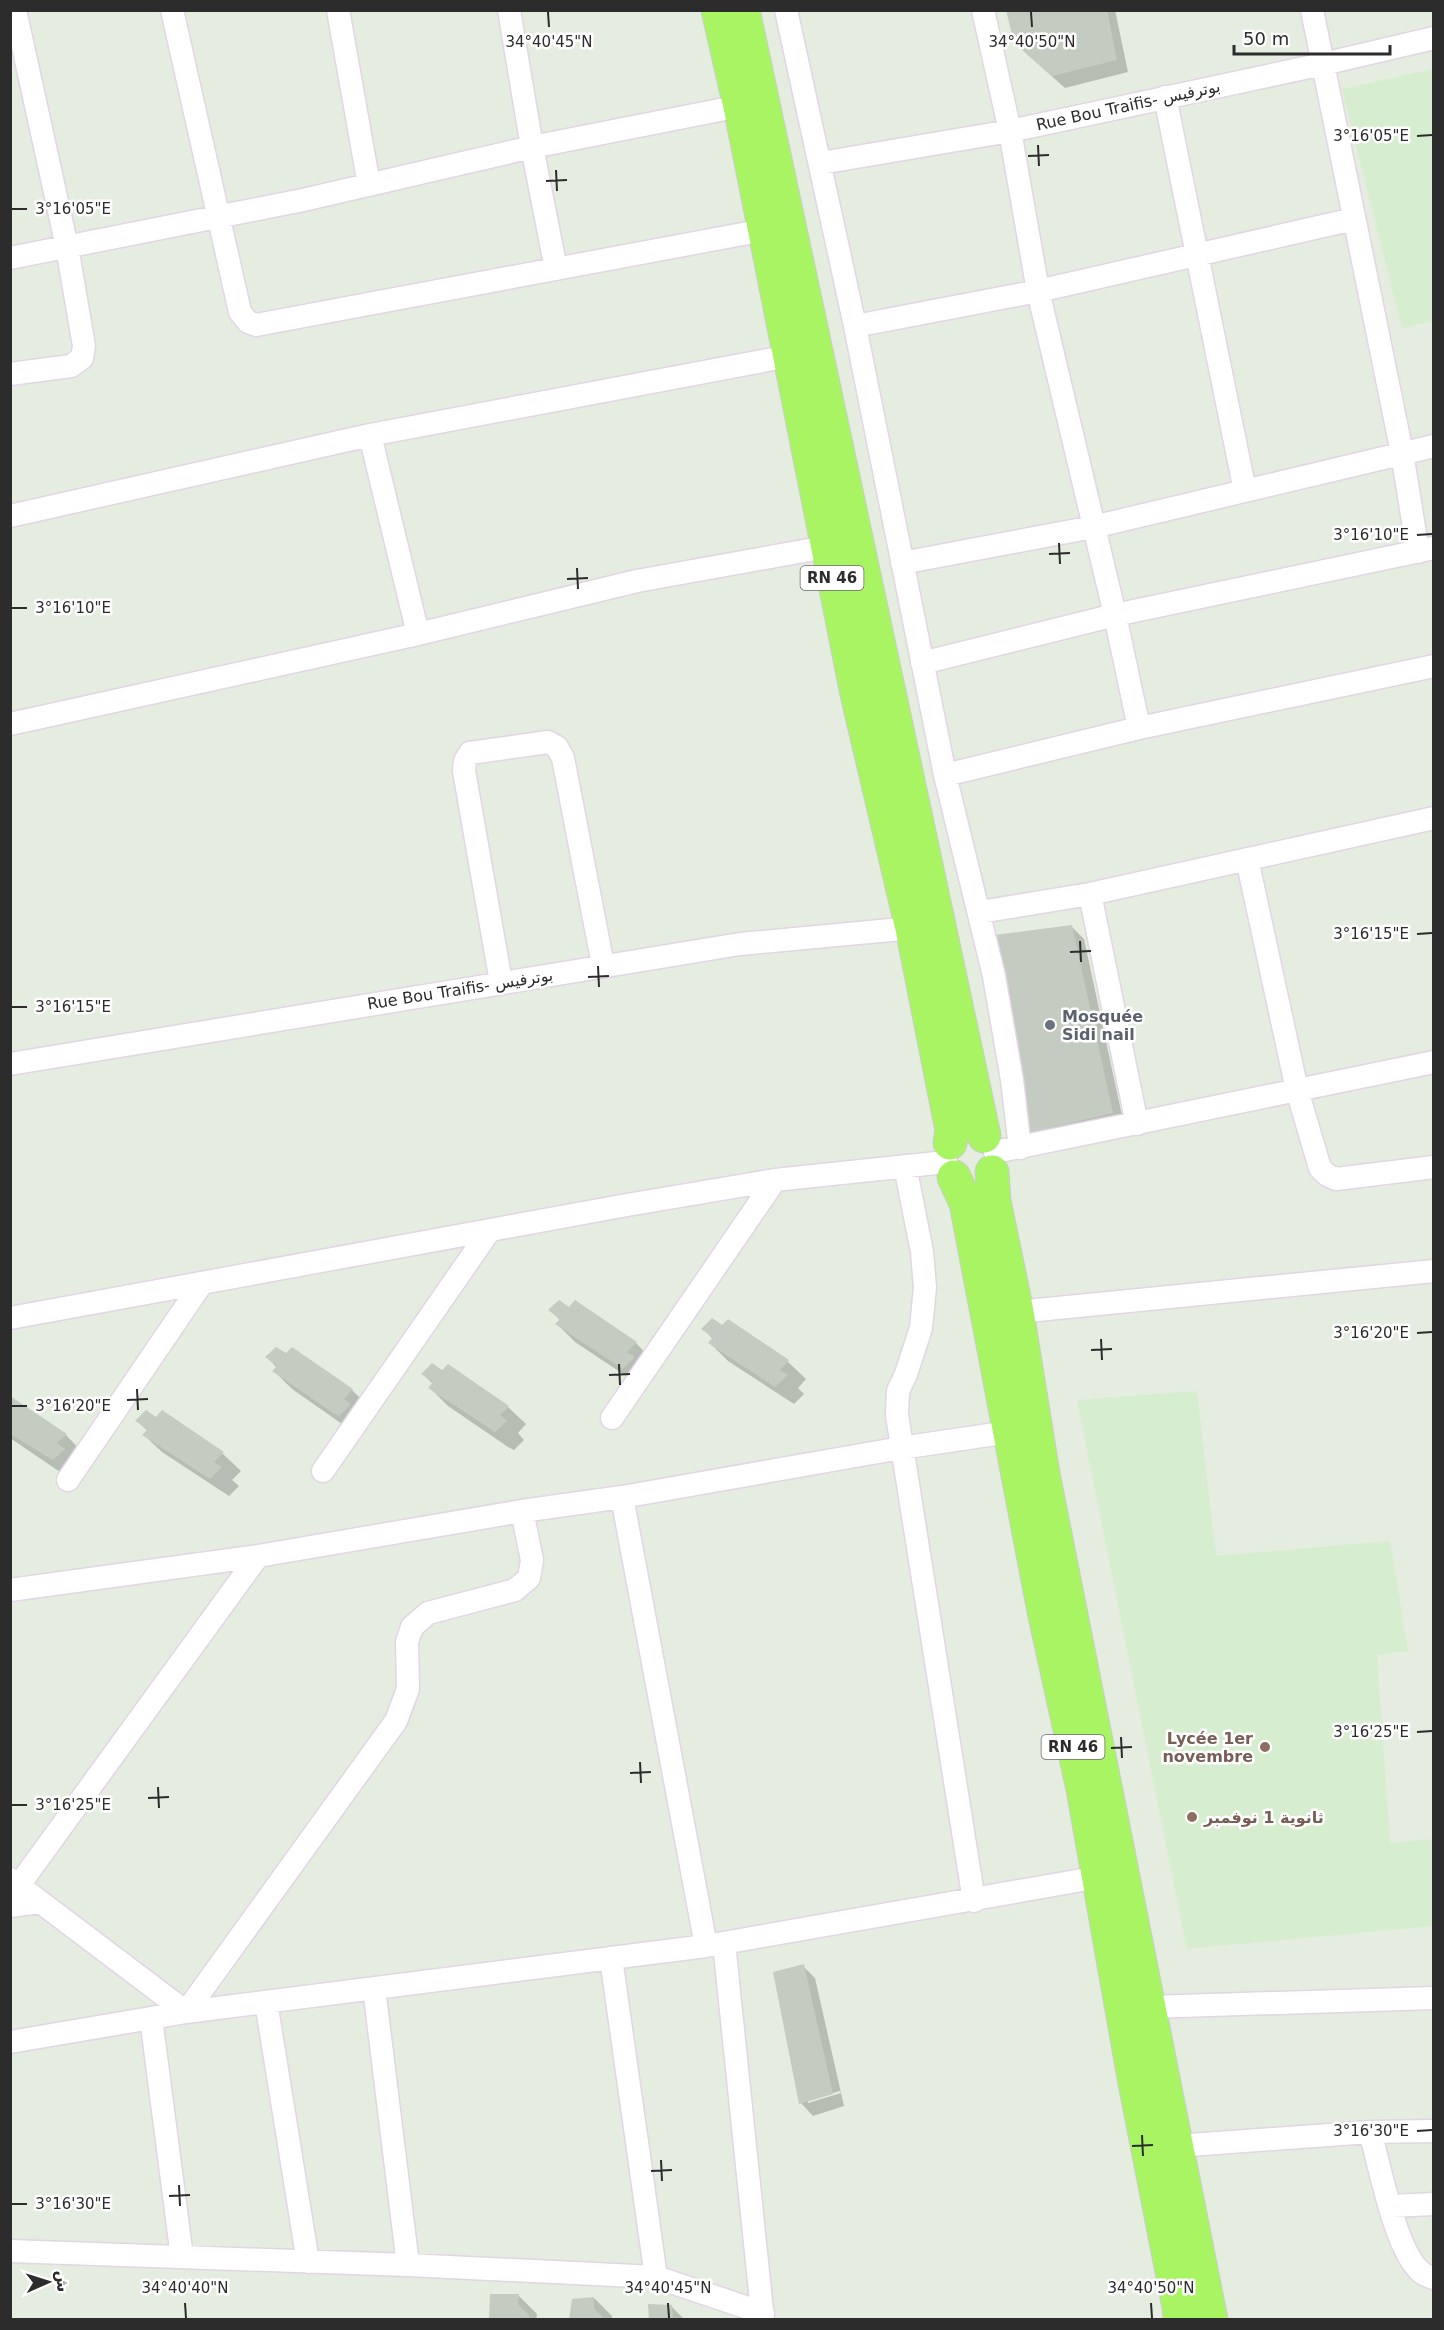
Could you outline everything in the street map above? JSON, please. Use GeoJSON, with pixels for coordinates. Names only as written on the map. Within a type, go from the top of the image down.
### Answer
{"type":"FeatureCollection","features":[{"type":"Feature","properties":{"kind":"highway","name":"RN 46"},"geometry":{"type":"LineString","coordinates":[[718,10],[740,106],[856,694],[912,928],[952,1130],[950,1161],[966,1203],[1009,1432],[1099,1877],[1137,2095],[1180,2319]]}},
{"type":"Feature","properties":{"kind":"highway","name":"RN 46"},"geometry":{"type":"LineString","coordinates":[[743,10],[998,1152],[994,1201],[1017,1312],[1043,1474],[1211,2319]]}},
{"type":"Feature","properties":{"kind":"highway"},"geometry":{"type":"LineString","coordinates":[[965,1133],[978,1134],[998,1152],[986,1178],[970,1184],[950,1161],[965,1133]]}},
{"type":"Feature","properties":{"kind":"street"},"geometry":{"type":"LineString","coordinates":[[10,374],[72,366],[82,358],[84,346],[67,247],[15,10]]}},
{"type":"Feature","properties":{"kind":"street"},"geometry":{"type":"LineString","coordinates":[[172,10],[240,312],[248,322],[256,325],[764,230]]}},
{"type":"Feature","properties":{"kind":"street"},"geometry":{"type":"LineString","coordinates":[[338,10],[369,185]]}},
{"type":"Feature","properties":{"kind":"street"},"geometry":{"type":"LineString","coordinates":[[509,10],[532,147],[556,269]]}},
{"type":"Feature","properties":{"kind":"street"},"geometry":{"type":"LineString","coordinates":[[786,10],[855,326],[945,775],[994,976],[1012,1080],[998,1152],[1434,1062]]}},
{"type":"Feature","properties":{"kind":"street"},"geometry":{"type":"LineString","coordinates":[[983,10],[1010,130],[1038,291],[1115,615],[1139,728]]}},
{"type":"Feature","properties":{"kind":"street"},"geometry":{"type":"LineString","coordinates":[[922,663],[1115,615],[1426,550],[1402,453],[1312,10]]}},
{"type":"Feature","properties":{"kind":"street","name":"Rue Bou Traifis- بوترفيس"},"geometry":{"type":"LineString","coordinates":[[821,163],[1010,130],[1323,64],[1434,38]]}},
{"type":"Feature","properties":{"kind":"street"},"geometry":{"type":"LineString","coordinates":[[1165,97],[1245,491]]}},
{"type":"Feature","properties":{"kind":"street"},"geometry":{"type":"LineString","coordinates":[[10,258],[219,217],[532,147],[740,106]]}},
{"type":"Feature","properties":{"kind":"street"},"geometry":{"type":"LineString","coordinates":[[855,326],[1038,291],[1354,219]]}},
{"type":"Feature","properties":{"kind":"street"},"geometry":{"type":"LineString","coordinates":[[10,516],[370,435],[789,356]]}},
{"type":"Feature","properties":{"kind":"street"},"geometry":{"type":"LineString","coordinates":[[370,435],[418,633]]}},
{"type":"Feature","properties":{"kind":"street"},"geometry":{"type":"LineString","coordinates":[[902,563],[1093,527],[1434,446]]}},
{"type":"Feature","properties":{"kind":"street"},"geometry":{"type":"LineString","coordinates":[[11,721],[418,633],[637,581],[826,547]]}},
{"type":"Feature","properties":{"kind":"street"},"geometry":{"type":"LineString","coordinates":[[945,775],[1139,728],[1434,666]]}},
{"type":"Feature","properties":{"kind":"street"},"geometry":{"type":"LineString","coordinates":[[501,982],[464,771],[465,761],[471,753],[548,742],[557,747],[562,758],[603,965]]}},
{"type":"Feature","properties":{"kind":"street"},"geometry":{"type":"LineString","coordinates":[[980,912],[1090,894],[1434,818]]}},
{"type":"Feature","properties":{"kind":"street"},"geometry":{"type":"LineString","coordinates":[[1247,859],[1297,1090],[1320,1168],[1326,1175],[1336,1179],[1434,1167]]}},
{"type":"Feature","properties":{"kind":"street"},"geometry":{"type":"LineString","coordinates":[[1090,894],[1137,1124]]}},
{"type":"Feature","properties":{"kind":"street","name":"Rue Bou Traifis- بوترفيس"},"geometry":{"type":"LineString","coordinates":[[10,1064],[740,944],[912,928]]}},
{"type":"Feature","properties":{"kind":"street"},"geometry":{"type":"LineString","coordinates":[[10,1318],[775,1180],[950,1161]]}},
{"type":"Feature","properties":{"kind":"street"},"geometry":{"type":"LineString","coordinates":[[905,1166],[922,1252],[925,1287],[921,1328],[896,1400],[901,1448],[974,1901]]}},
{"type":"Feature","properties":{"kind":"street"},"geometry":{"type":"LineString","coordinates":[[612,1418],[775,1180]]}},
{"type":"Feature","properties":{"kind":"street"},"geometry":{"type":"LineString","coordinates":[[323,1471],[490,1230]]}},
{"type":"Feature","properties":{"kind":"street"},"geometry":{"type":"LineString","coordinates":[[1017,1312],[1434,1271]]}},
{"type":"Feature","properties":{"kind":"street"},"geometry":{"type":"LineString","coordinates":[[68,1480],[202,1283]]}},
{"type":"Feature","properties":{"kind":"street"},"geometry":{"type":"LineString","coordinates":[[10,1590],[258,1556],[522,1511],[622,1497],[901,1448],[1009,1432]]}},
{"type":"Feature","properties":{"kind":"street"},"geometry":{"type":"LineString","coordinates":[[10,2251],[408,2265],[656,2277],[763,2316],[715,1945],[622,1497]]}},
{"type":"Feature","properties":{"kind":"street"},"geometry":{"type":"LineString","coordinates":[[186,2012],[396,1721],[408,1689],[407,1642],[412,1627],[428,1613],[515,1590],[529,1578],[532,1560],[522,1511]]}},
{"type":"Feature","properties":{"kind":"street"},"geometry":{"type":"LineString","coordinates":[[186,2012],[40,1902],[13,1890],[258,1556]]}},
{"type":"Feature","properties":{"kind":"street"},"geometry":{"type":"LineString","coordinates":[[10,2042],[186,2012],[715,1945],[974,1901],[1099,1877]]}},
{"type":"Feature","properties":{"kind":"street"},"geometry":{"type":"LineString","coordinates":[[611,1958],[656,2277]]}},
{"type":"Feature","properties":{"kind":"street"},"geometry":{"type":"LineString","coordinates":[[374,1988],[408,2265]]}},
{"type":"Feature","properties":{"kind":"street"},"geometry":{"type":"LineString","coordinates":[[1149,2007],[1434,1998]]}},
{"type":"Feature","properties":{"kind":"street"},"geometry":{"type":"LineString","coordinates":[[266,2002],[308,2262]]}},
{"type":"Feature","properties":{"kind":"street"},"geometry":{"type":"LineString","coordinates":[[151,2018],[182,2257]]}},
{"type":"Feature","properties":{"kind":"street"},"geometry":{"type":"LineString","coordinates":[[1176,2146],[1370,2132],[1434,2131]]}},
{"type":"Feature","properties":{"kind":"street"},"geometry":{"type":"LineString","coordinates":[[1370,2132],[1397,2230],[1408,2256],[1421,2272],[1434,2278]]}},
{"type":"Feature","properties":{"kind":"street"},"geometry":{"type":"LineString","coordinates":[[1391,2206],[1434,2204]]}},
{"type":"Feature","properties":{"kind":"shaded area"},"geometry":{"type":"Polygon","coordinates":[[[1433,69],[1433,321],[1402,328],[1342,89],[1433,69]]]}},
{"type":"Feature","properties":{"kind":"shaded area","name":"Lycée 1er novembre"},"geometry":{"type":"Polygon","coordinates":[[[1197,1391],[1216,1556],[1390,1541],[1408,1651],[1377,1655],[1390,1843],[1433,1839],[1433,1926],[1187,1949],[1077,1400],[1197,1391]]]}},
{"type":"Feature","properties":{"kind":"building"},"geometry":{"type":"Polygon","coordinates":[[[1006,10],[1107,10],[1117,60],[1052,76],[1014,43],[1006,10]]]}},
{"type":"Feature","properties":{"kind":"building","name":"Mosquée Sidi nail"},"geometry":{"type":"Polygon","coordinates":[[[1072,925],[1113,1113],[1028,1133],[987,936],[1072,925]]]}},
{"type":"Feature","properties":{"kind":"building"},"geometry":{"type":"Polygon","coordinates":[[[559,1300],[569,1307],[575,1300],[637,1342],[627,1352],[635,1357],[623,1369],[555,1324],[560,1319],[548,1310],[559,1300]]]}},
{"type":"Feature","properties":{"kind":"building"},"geometry":{"type":"Polygon","coordinates":[[[712,1318],[722,1325],[728,1319],[789,1360],[780,1370],[788,1375],[775,1387],[708,1343],[713,1337],[701,1329],[712,1318]]]}},
{"type":"Feature","properties":{"kind":"building"},"geometry":{"type":"Polygon","coordinates":[[[276,1347],[286,1353],[292,1347],[353,1389],[344,1399],[351,1404],[339,1416],[272,1371],[277,1366],[265,1357],[276,1347]]]}},
{"type":"Feature","properties":{"kind":"building"},"geometry":{"type":"Polygon","coordinates":[[[432,1363],[442,1370],[448,1364],[509,1406],[500,1415],[507,1421],[495,1432],[428,1388],[433,1382],[421,1374],[432,1363]]]}},
{"type":"Feature","properties":{"kind":"building"},"geometry":{"type":"Polygon","coordinates":[[[10,1396],[67,1434],[57,1443],[65,1449],[53,1460],[10,1434],[10,1396]]]}},
{"type":"Feature","properties":{"kind":"building"},"geometry":{"type":"Polygon","coordinates":[[[146,1410],[156,1417],[162,1410],[224,1452],[214,1462],[222,1467],[210,1479],[142,1435],[148,1429],[135,1421],[146,1410]]]}},
{"type":"Feature","properties":{"kind":"building"},"geometry":{"type":"Polygon","coordinates":[[[804,1964],[833,2094],[799,2104],[773,1972],[804,1964]]]}},
{"type":"Feature","properties":{"kind":"building"},"geometry":{"type":"Polygon","coordinates":[[[490,2294],[519,2294],[518,2304],[529,2315],[529,2320],[489,2320],[490,2294]]]}},
{"type":"Feature","properties":{"kind":"building"},"geometry":{"type":"Polygon","coordinates":[[[594,2297],[594,2309],[602,2316],[602,2320],[569,2320],[572,2299],[594,2297]]]}},
{"type":"Feature","properties":{"kind":"building"},"geometry":{"type":"Polygon","coordinates":[[[648,2304],[672,2305],[673,2320],[649,2320],[648,2304]]]}},
{"type":"Feature","properties":{"kind":"place","name":"Mosquée Sidi nail"},"geometry":{"type":"Point","coordinates":[1050,1025]}},
{"type":"Feature","properties":{"kind":"place","name":"Lycée 1er novembre"},"geometry":{"type":"Point","coordinates":[1265,1747]}},
{"type":"Feature","properties":{"kind":"place","name":"ثانوية 1 نوفمبر"},"geometry":{"type":"Point","coordinates":[1192,1817]}}]}
